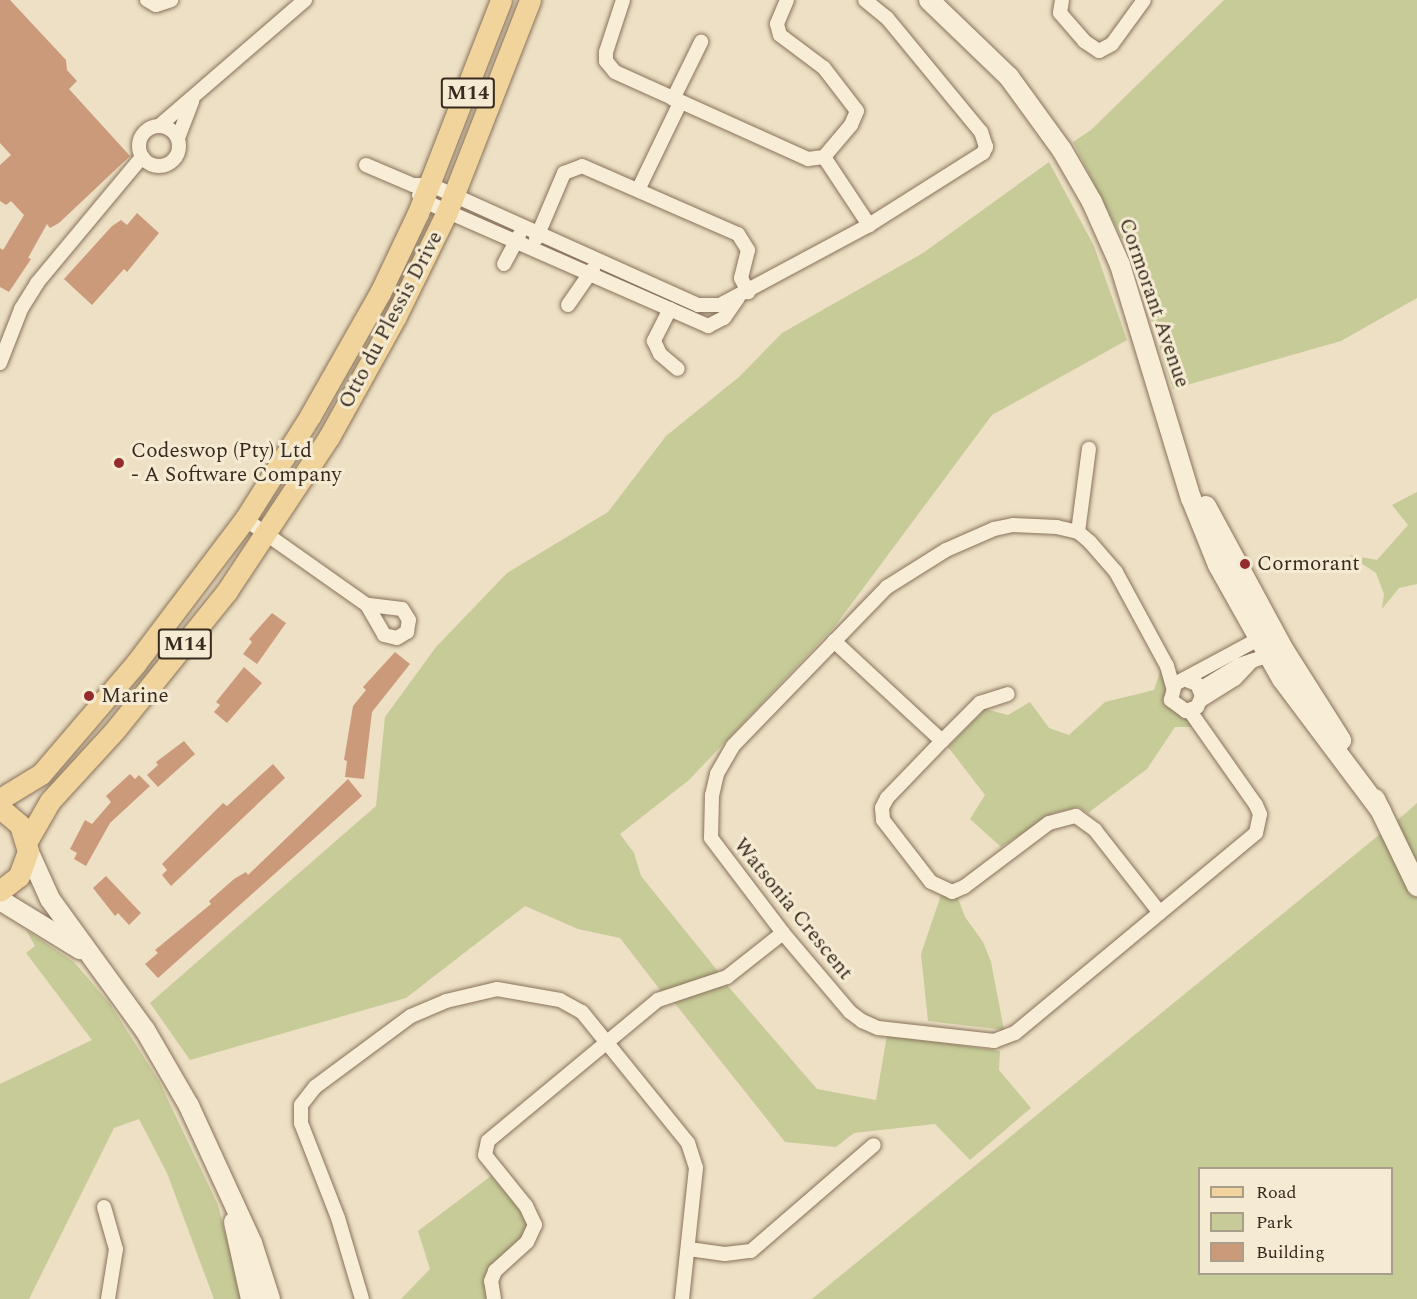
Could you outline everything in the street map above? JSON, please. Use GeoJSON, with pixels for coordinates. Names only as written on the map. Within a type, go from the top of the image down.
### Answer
{"type":"FeatureCollection","features":[{"type":"Feature","properties":{"kind":"main road","name":"Otto du Plessis Drive"},"geometry":{"type":"LineString","coordinates":[[0,799],[40,774],[96,712],[245,519],[364,320],[423,190],[501,0]]}},
{"type":"Feature","properties":{"kind":"main road","name":"Otto du Plessis Drive"},"geometry":{"type":"LineString","coordinates":[[0,891],[19,876],[27,845],[50,801],[159,677],[308,472],[365,374],[451,204],[530,0]]}},
{"type":"Feature","properties":{"kind":"main road"},"geometry":{"type":"LineString","coordinates":[[0,808],[17,821],[27,845]]}},
{"type":"Feature","properties":{"kind":"street"},"geometry":{"type":"LineString","coordinates":[[147,0],[156,5],[171,0]]}},
{"type":"Feature","properties":{"kind":"street"},"geometry":{"type":"LineString","coordinates":[[146,161],[142,135],[159,126],[192,101],[211,79],[305,0]]}},
{"type":"Feature","properties":{"kind":"street"},"geometry":{"type":"LineString","coordinates":[[623,0],[606,52],[609,67],[676,101],[808,159],[824,157],[851,125],[856,111],[824,68],[780,35],[777,24],[788,0]]}},
{"type":"Feature","properties":{"kind":"street"},"geometry":{"type":"LineString","coordinates":[[451,204],[524,226],[707,308],[743,295],[869,225],[973,161],[986,147],[981,132],[887,18],[865,0]]}},
{"type":"Feature","properties":{"kind":"street","name":"Cormorant Avenue"},"geometry":{"type":"LineString","coordinates":[[929,0],[1009,77],[1062,150],[1092,202],[1120,265],[1182,464],[1266,635],[1268,655],[1356,764],[1417,886]]}},
{"type":"Feature","properties":{"kind":"street"},"geometry":{"type":"LineString","coordinates":[[1062,0],[1060,13],[1084,41],[1099,51],[1112,44],[1144,0]]}},
{"type":"Feature","properties":{"kind":"street"},"geometry":{"type":"LineString","coordinates":[[638,190],[700,42]]}},
{"type":"Feature","properties":{"kind":"street"},"geometry":{"type":"LineString","coordinates":[[146,161],[159,167],[174,161],[178,154],[178,138],[192,101]]}},
{"type":"Feature","properties":{"kind":"street"},"geometry":{"type":"LineString","coordinates":[[159,126],[170,129],[178,138]]}},
{"type":"Feature","properties":{"kind":"street"},"geometry":{"type":"LineString","coordinates":[[824,157],[869,225]]}},
{"type":"Feature","properties":{"kind":"street"},"geometry":{"type":"LineString","coordinates":[[0,363],[21,309],[37,282],[132,172],[146,161]]}},
{"type":"Feature","properties":{"kind":"street"},"geometry":{"type":"LineString","coordinates":[[366,165],[451,204],[531,250],[713,325],[743,295]]}},
{"type":"Feature","properties":{"kind":"street"},"geometry":{"type":"LineString","coordinates":[[531,250],[560,182],[572,167],[588,168],[743,238],[748,250],[741,278],[743,295]]}},
{"type":"Feature","properties":{"kind":"street"},"geometry":{"type":"LineString","coordinates":[[504,264],[524,226]]}},
{"type":"Feature","properties":{"kind":"street"},"geometry":{"type":"LineString","coordinates":[[568,305],[598,260]]}},
{"type":"Feature","properties":{"kind":"street"},"geometry":{"type":"LineString","coordinates":[[670,309],[654,341],[660,354],[678,369]]}},
{"type":"Feature","properties":{"kind":"street"},"geometry":{"type":"LineString","coordinates":[[1089,450],[1078,532],[1116,572],[1167,666],[1198,701]]}},
{"type":"Feature","properties":{"kind":"street"},"geometry":{"type":"LineString","coordinates":[[245,519],[367,605]]}},
{"type":"Feature","properties":{"kind":"street","name":"Watsonia Crescent"},"geometry":{"type":"LineString","coordinates":[[1078,532],[1057,527],[1012,525],[973,538],[901,576],[834,641],[733,746],[717,774],[712,795],[709,824],[717,850],[783,933],[850,1012],[862,1021],[878,1028],[994,1041],[1015,1033],[1246,844],[1260,822],[1256,805],[1206,728],[1198,701]]}},
{"type":"Feature","properties":{"kind":"street"},"geometry":{"type":"LineString","coordinates":[[1266,635],[1180,682],[1173,705],[1198,701],[1268,655]]}},
{"type":"Feature","properties":{"kind":"street"},"geometry":{"type":"LineString","coordinates":[[834,641],[942,741]]}},
{"type":"Feature","properties":{"kind":"street"},"geometry":{"type":"LineString","coordinates":[[1008,694],[980,703],[942,741],[887,798],[882,808],[883,820],[941,889],[952,892],[964,887],[1049,823],[1076,816],[1095,830],[1160,913]]}},
{"type":"Feature","properties":{"kind":"street"},"geometry":{"type":"LineString","coordinates":[[27,845],[50,899],[88,954],[127,1003],[161,1056],[252,1243],[270,1299]]}},
{"type":"Feature","properties":{"kind":"street"},"geometry":{"type":"LineString","coordinates":[[0,900],[88,954]]}},
{"type":"Feature","properties":{"kind":"street"},"geometry":{"type":"LineString","coordinates":[[494,1299],[491,1281],[495,1271],[527,1242],[535,1225],[526,1206],[485,1155],[488,1141],[606,1041],[668,994],[727,977],[783,933]]}},
{"type":"Feature","properties":{"kind":"street"},"geometry":{"type":"LineString","coordinates":[[362,1299],[338,1218],[301,1123],[301,1105],[315,1087],[411,1016],[485,990],[524,992],[573,1005],[682,1132],[696,1168],[682,1299]]}},
{"type":"Feature","properties":{"kind":"street"},"geometry":{"type":"LineString","coordinates":[[689,1249],[725,1254],[751,1251],[874,1145]]}},
{"type":"Feature","properties":{"kind":"street"},"geometry":{"type":"LineString","coordinates":[[225,1185],[251,1299]]}},
{"type":"Feature","properties":{"kind":"street"},"geometry":{"type":"LineString","coordinates":[[104,1207],[116,1249],[108,1299]]}},
{"type":"Feature","properties":{"kind":"green space"},"geometry":{"type":"Polygon","coordinates":[[[1224,0],[1417,0],[1417,298],[1341,341],[1173,389],[1131,256],[1073,142],[1091,130],[1224,0]]]}},
{"type":"Feature","properties":{"kind":"green space"},"geometry":{"type":"Polygon","coordinates":[[[1049,162],[1094,246],[1127,340],[992,415],[835,626],[689,780],[620,834],[634,853],[641,876],[721,975],[661,991],[620,938],[578,929],[525,906],[406,998],[190,1060],[150,1003],[376,806],[385,717],[436,647],[507,573],[608,512],[666,436],[739,377],[782,333],[923,253],[1049,162]]]}},
{"type":"Feature","properties":{"kind":"green space"},"geometry":{"type":"Polygon","coordinates":[[[1417,492],[1417,584],[1399,588],[1382,609],[1384,594],[1376,573],[1349,555],[1377,560],[1408,525],[1392,505],[1417,492]]]}},
{"type":"Feature","properties":{"kind":"green space"},"geometry":{"type":"Polygon","coordinates":[[[1163,663],[1171,707],[1204,727],[1175,727],[1147,769],[1088,813],[1078,807],[1054,813],[1001,847],[970,819],[985,795],[948,747],[985,709],[1008,715],[1030,702],[1049,728],[1069,735],[1105,702],[1154,690],[1163,663]]]}},
{"type":"Feature","properties":{"kind":"green space"},"geometry":{"type":"Polygon","coordinates":[[[1417,803],[1417,1299],[812,1299],[1407,812],[1417,803]]]}},
{"type":"Feature","properties":{"kind":"green space"},"geometry":{"type":"Polygon","coordinates":[[[941,895],[958,898],[965,917],[983,942],[991,962],[1004,1030],[928,1021],[921,954],[941,895]]]}},
{"type":"Feature","properties":{"kind":"green space"},"geometry":{"type":"Polygon","coordinates":[[[26,930],[74,962],[110,1004],[159,1081],[218,1205],[242,1299],[214,1299],[167,1173],[139,1119],[114,1128],[29,1299],[0,1299],[0,1084],[92,1040],[26,953],[35,946],[26,930]]]}},
{"type":"Feature","properties":{"kind":"green space"},"geometry":{"type":"Polygon","coordinates":[[[727,985],[817,1089],[876,1100],[887,1035],[1000,1051],[999,1070],[1031,1108],[970,1160],[935,1124],[854,1133],[836,1147],[785,1142],[673,1001],[727,985]]]}},
{"type":"Feature","properties":{"kind":"green space"},"geometry":{"type":"Polygon","coordinates":[[[491,1176],[531,1223],[530,1231],[490,1270],[490,1299],[401,1299],[430,1269],[418,1231],[491,1176]]]}},
{"type":"Feature","properties":{"kind":"building"},"geometry":{"type":"Polygon","coordinates":[[[0,0],[10,0],[66,60],[67,70],[77,81],[69,89],[130,156],[59,223],[50,228],[47,224],[28,258],[31,259],[9,292],[0,287],[0,248],[3,250],[24,215],[11,201],[6,205],[0,201],[0,165],[11,155],[0,143],[0,0]]]}},
{"type":"Feature","properties":{"kind":"building"},"geometry":{"type":"Polygon","coordinates":[[[137,213],[159,233],[127,272],[124,269],[92,305],[64,279],[112,226],[121,220],[127,225],[137,213]]]}},
{"type":"Feature","properties":{"kind":"building"},"geometry":{"type":"Polygon","coordinates":[[[272,613],[286,623],[257,664],[243,654],[252,642],[249,639],[272,613]]]}},
{"type":"Feature","properties":{"kind":"building"},"geometry":{"type":"Polygon","coordinates":[[[395,652],[410,664],[372,712],[364,779],[345,777],[347,761],[344,760],[353,706],[366,690],[363,687],[395,652]]]}},
{"type":"Feature","properties":{"kind":"building"},"geometry":{"type":"Polygon","coordinates":[[[244,667],[262,683],[227,723],[214,712],[220,705],[216,702],[244,667]]]}},
{"type":"Feature","properties":{"kind":"building"},"geometry":{"type":"Polygon","coordinates":[[[184,741],[195,754],[158,787],[147,775],[158,765],[156,762],[184,741]]]}},
{"type":"Feature","properties":{"kind":"building"},"geometry":{"type":"Polygon","coordinates":[[[273,764],[285,778],[171,886],[162,875],[167,870],[162,864],[223,803],[227,806],[273,764]]]}},
{"type":"Feature","properties":{"kind":"building"},"geometry":{"type":"Polygon","coordinates":[[[130,774],[135,779],[139,775],[150,786],[110,823],[86,866],[74,859],[77,853],[70,849],[85,820],[92,824],[111,802],[106,796],[130,774]]]}},
{"type":"Feature","properties":{"kind":"building"},"geometry":{"type":"Polygon","coordinates":[[[348,779],[362,796],[158,978],[145,964],[158,953],[155,950],[211,904],[209,901],[234,879],[246,872],[248,875],[348,779]]]}},
{"type":"Feature","properties":{"kind":"building"},"geometry":{"type":"Polygon","coordinates":[[[106,876],[141,913],[129,925],[118,913],[115,916],[93,888],[106,876]]]}},
{"type":"Feature","properties":{"kind":"place","name":"Codeswop (Pty) Ltd - A Software Company"},"geometry":{"type":"Point","coordinates":[119,463]}},
{"type":"Feature","properties":{"kind":"place","name":"Cormorant"},"geometry":{"type":"Point","coordinates":[1245,564]}},
{"type":"Feature","properties":{"kind":"place","name":"Marine"},"geometry":{"type":"Point","coordinates":[89,696]}}]}
